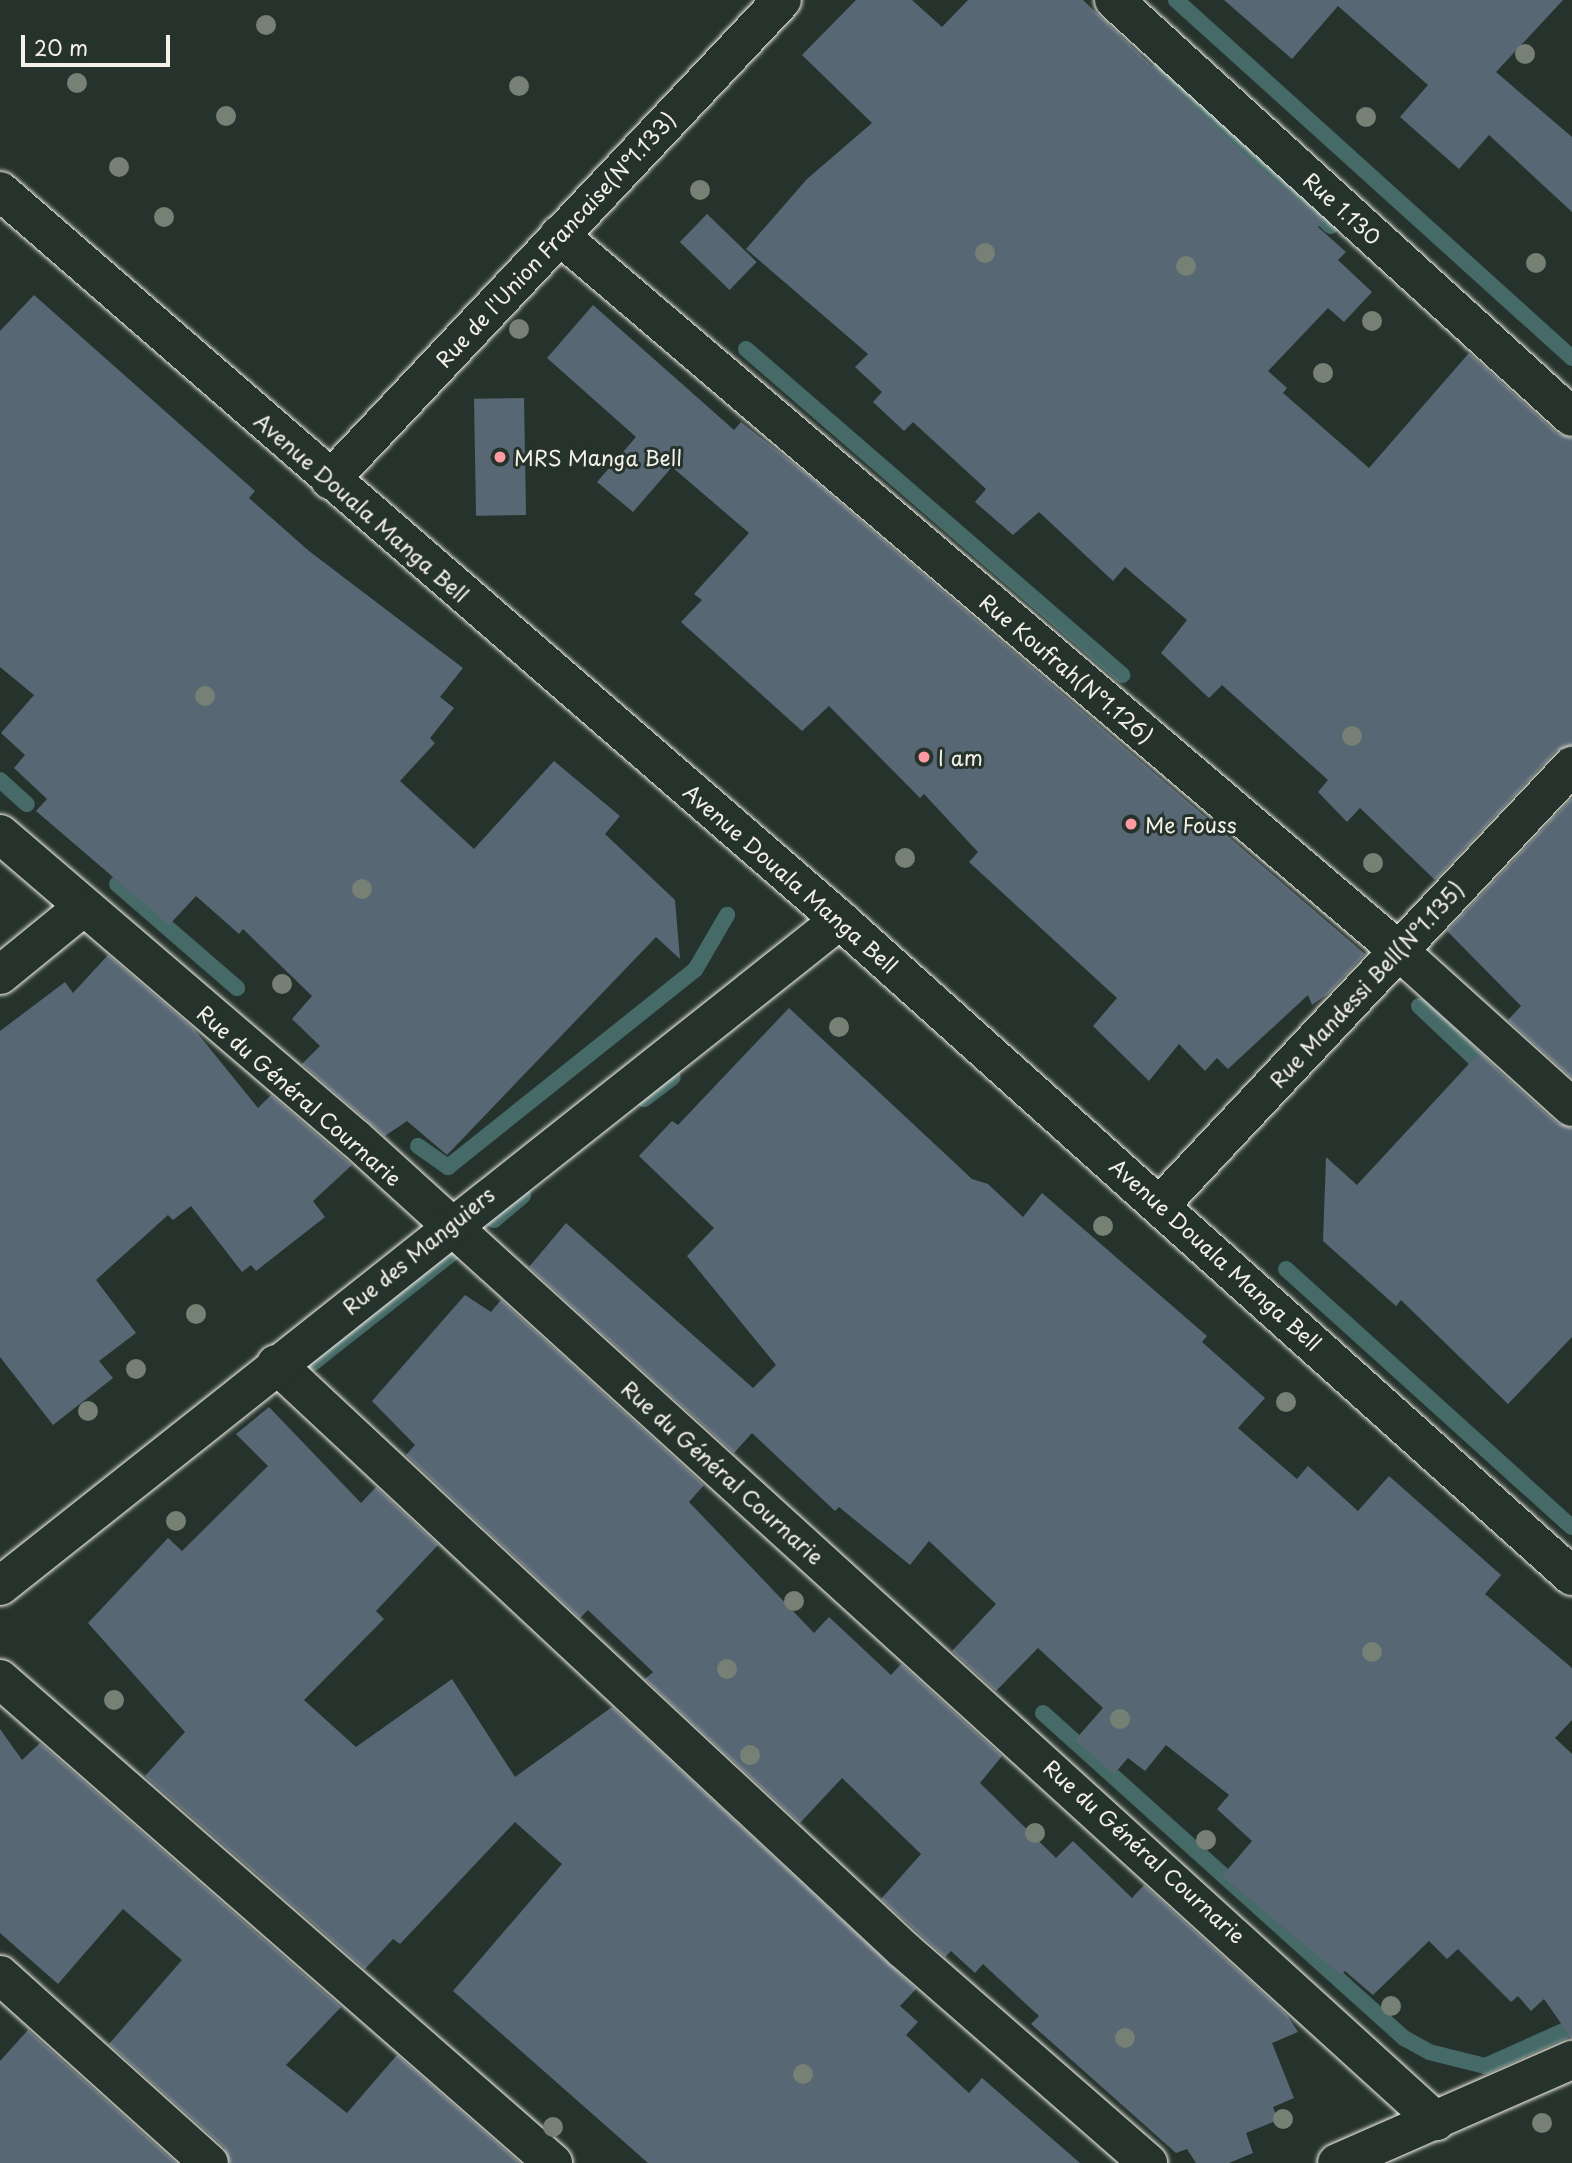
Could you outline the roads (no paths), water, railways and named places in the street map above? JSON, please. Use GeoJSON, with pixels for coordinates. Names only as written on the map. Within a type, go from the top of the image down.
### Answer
{"type":"FeatureCollection","features":[{"type":"Feature","properties":{"kind":"street","name":"Rue de l'Union Francaise(N°1.133)"},"geometry":{"type":"LineString","coordinates":[[330,480],[782,0]]}},
{"type":"Feature","properties":{"kind":"street","name":"Rue 1.130"},"geometry":{"type":"LineString","coordinates":[[1114,0],[1572,417]]}},
{"type":"Feature","properties":{"kind":"street","name":"Avenue Douala Manga Bell"},"geometry":{"type":"LineString","coordinates":[[0,191],[840,920],[1161,1204],[1572,1576]]}},
{"type":"Feature","properties":{"kind":"street","name":"Rue Koufrah(N°1.126)"},"geometry":{"type":"LineString","coordinates":[[559,235],[1398,950],[1572,1107]]}},
{"type":"Feature","properties":{"kind":"street","name":"Rue Mandessi Bell(N°1.135)"},"geometry":{"type":"LineString","coordinates":[[1161,1204],[1572,766]]}},
{"type":"Feature","properties":{"kind":"street","name":"Rue du Général Cournarie"},"geometry":{"type":"LineString","coordinates":[[0,834],[81,909],[356,1139],[448,1226],[1160,1863],[1436,2121]]}},
{"type":"Feature","properties":{"kind":"street"},"geometry":{"type":"LineString","coordinates":[[0,975],[81,909]]}},
{"type":"Feature","properties":{"kind":"street","name":"Rue des Manguiers"},"geometry":{"type":"LineString","coordinates":[[0,1586],[448,1226],[840,920]]}},
{"type":"Feature","properties":{"kind":"street"},"geometry":{"type":"LineString","coordinates":[[276,1364],[904,1950],[1148,2163]]}},
{"type":"Feature","properties":{"kind":"street"},"geometry":{"type":"LineString","coordinates":[[0,1679],[553,2163]]}},
{"type":"Feature","properties":{"kind":"street"},"geometry":{"type":"LineString","coordinates":[[0,1975],[209,2163]]}},
{"type":"Feature","properties":{"kind":"street"},"geometry":{"type":"LineString","coordinates":[[1337,2163],[1572,2060]]}},
{"type":"Feature","properties":{"kind":"waterway"},"geometry":{"type":"LineString","coordinates":[[1176,0],[1572,358]]}},
{"type":"Feature","properties":{"kind":"waterway"},"geometry":{"type":"LineString","coordinates":[[1160,69],[1331,226]]}},
{"type":"Feature","properties":{"kind":"waterway"},"geometry":{"type":"LineString","coordinates":[[746,349],[1122,675]]}},
{"type":"Feature","properties":{"kind":"waterway"},"geometry":{"type":"LineString","coordinates":[[0,780],[27,804]]}},
{"type":"Feature","properties":{"kind":"waterway"},"geometry":{"type":"LineString","coordinates":[[117,884],[237,988]]}},
{"type":"Feature","properties":{"kind":"waterway"},"geometry":{"type":"LineString","coordinates":[[418,1146],[448,1167],[695,970],[727,915]]}},
{"type":"Feature","properties":{"kind":"waterway"},"geometry":{"type":"LineString","coordinates":[[1419,1006],[1488,1071]]}},
{"type":"Feature","properties":{"kind":"waterway"},"geometry":{"type":"LineString","coordinates":[[644,1099],[673,1077]]}},
{"type":"Feature","properties":{"kind":"waterway"},"geometry":{"type":"LineString","coordinates":[[494,1220],[523,1196]]}},
{"type":"Feature","properties":{"kind":"waterway"},"geometry":{"type":"LineString","coordinates":[[313,1363],[456,1250]]}},
{"type":"Feature","properties":{"kind":"waterway"},"geometry":{"type":"LineString","coordinates":[[1286,1269],[1572,1527]]}},
{"type":"Feature","properties":{"kind":"waterway"},"geometry":{"type":"LineString","coordinates":[[1043,1713],[1404,2038],[1429,2052],[1485,2066],[1572,2027]]}},
{"type":"Feature","properties":{"kind":"place","name":"MRS Manga Bell"},"geometry":{"type":"Point","coordinates":[500,457]}},
{"type":"Feature","properties":{"kind":"place","name":"I am"},"geometry":{"type":"Point","coordinates":[924,757]}},
{"type":"Feature","properties":{"kind":"place","name":"Me Fouss"},"geometry":{"type":"Point","coordinates":[1131,824]}}]}
